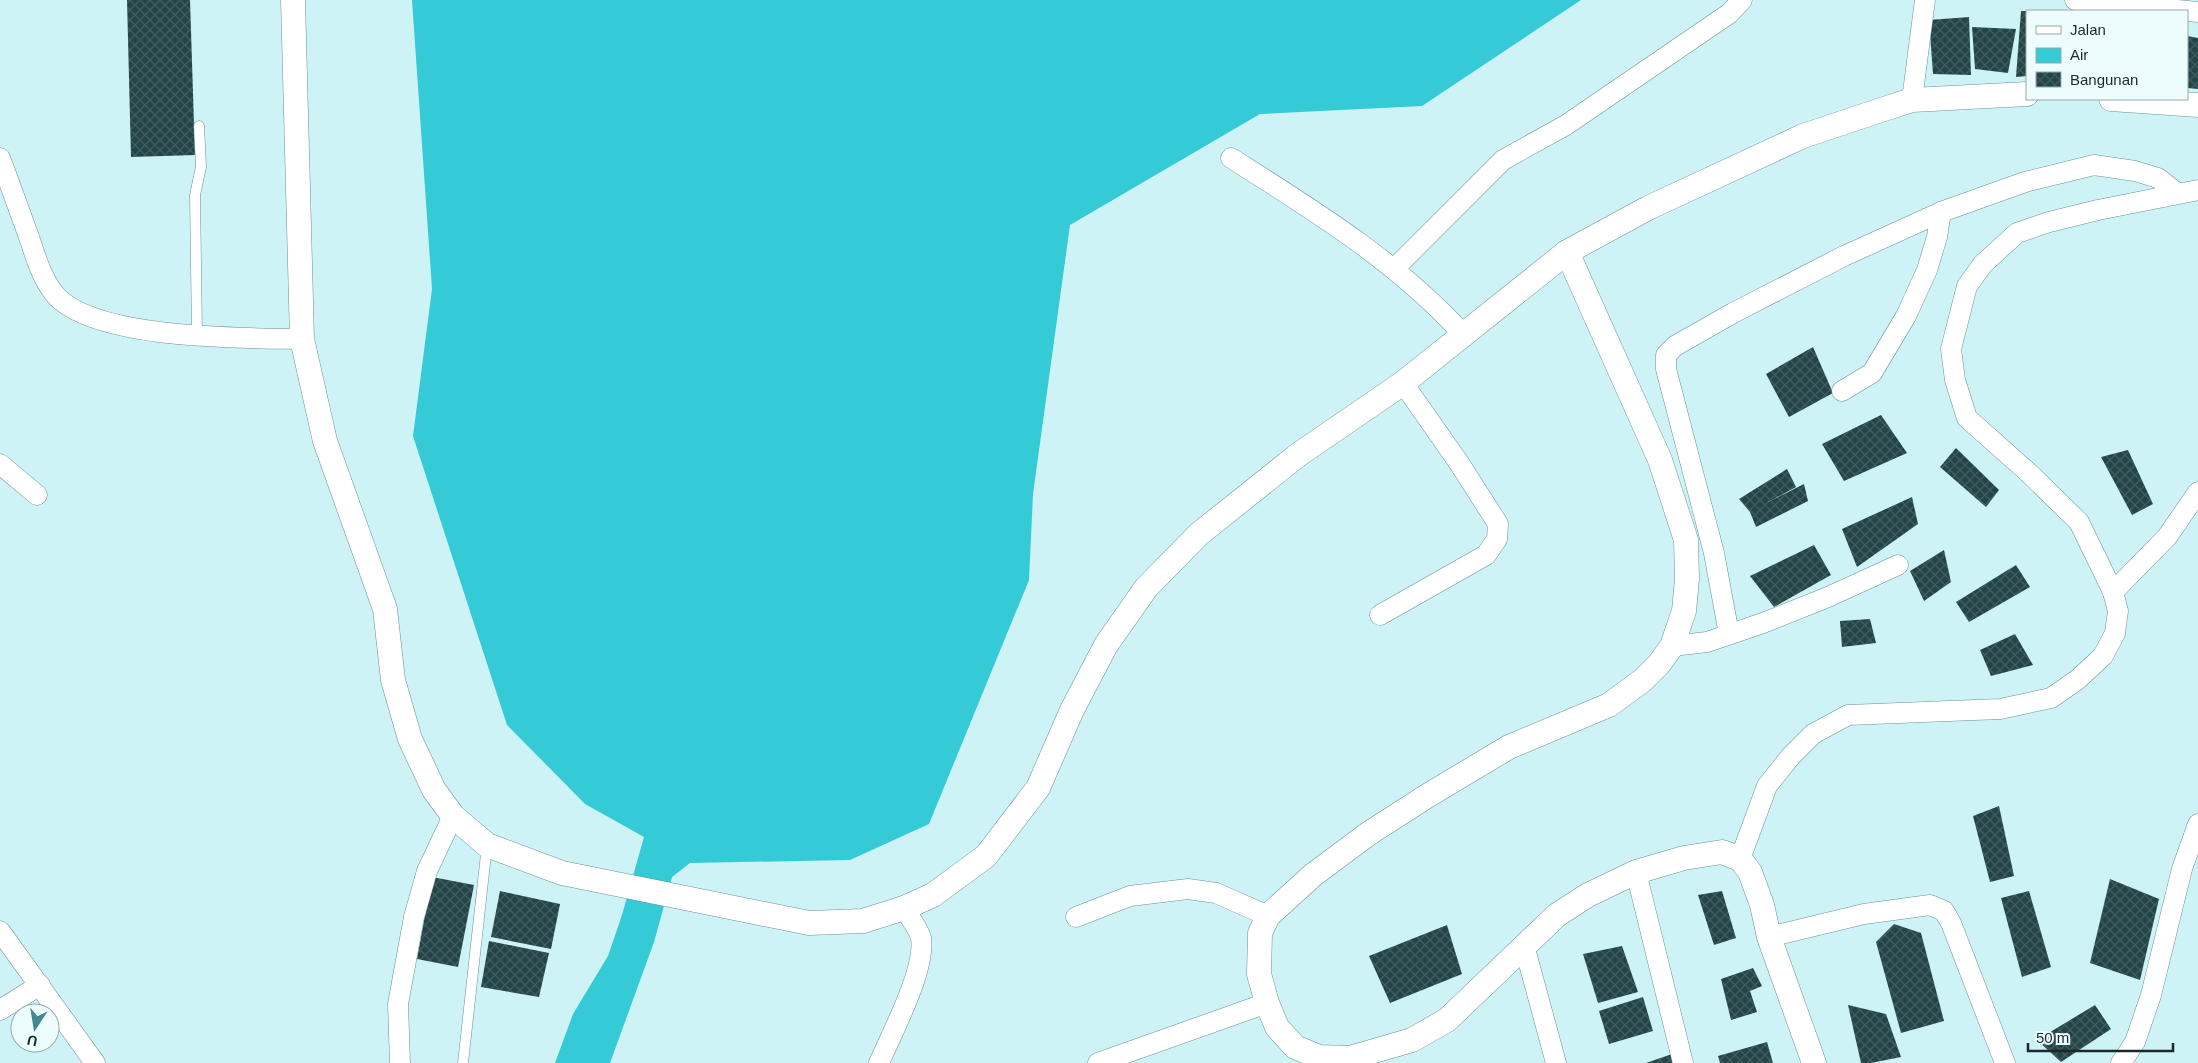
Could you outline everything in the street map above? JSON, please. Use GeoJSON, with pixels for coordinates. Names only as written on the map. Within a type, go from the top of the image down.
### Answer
{"type":"FeatureCollection","features":[{"type":"Feature","properties":{"kind":"street"},"geometry":{"type":"LineString","coordinates":[[294,0],[302,339],[325,441],[385,609],[394,680],[410,739],[434,790],[453,816],[487,845],[562,873],[809,923],[863,921],[904,908],[933,895],[986,856],[1038,788],[1072,710],[1106,646],[1146,588],[1199,534],[1298,455],[1403,383],[1567,252],[1648,208],[1803,136],[1912,100],[2026,94]]}},
{"type":"Feature","properties":{"kind":"street"},"geometry":{"type":"LineString","coordinates":[[1395,268],[1503,160],[1566,124],[1730,13],[1742,0]]}},
{"type":"Feature","properties":{"kind":"street"},"geometry":{"type":"LineString","coordinates":[[1912,100],[1925,0]]}},
{"type":"Feature","properties":{"kind":"street"},"geometry":{"type":"LineString","coordinates":[[2076,0],[2133,3],[2184,10]]}},
{"type":"Feature","properties":{"kind":"street"},"geometry":{"type":"LineString","coordinates":[[2123,100],[2198,106]]}},
{"type":"Feature","properties":{"kind":"street"},"geometry":{"type":"LineString","coordinates":[[0,158],[39,264],[54,293],[74,308],[95,319],[128,328],[197,335],[302,339]]}},
{"type":"Feature","properties":{"kind":"street"},"geometry":{"type":"LineString","coordinates":[[1231,158],[1348,234],[1395,268],[1437,306],[1464,335]]}},
{"type":"Feature","properties":{"kind":"street"},"geometry":{"type":"LineString","coordinates":[[1729,634],[1714,553],[1666,370],[1666,355],[1675,346],[1844,256],[1941,212],[2025,182],[2094,165],[2135,171],[2158,178],[2177,193]]}},
{"type":"Feature","properties":{"kind":"street"},"geometry":{"type":"LineString","coordinates":[[1740,859],[1767,786],[1791,756],[1813,734],[1848,715],[2000,709],[2051,698],[2077,680],[2103,656],[2115,633],[2118,611],[2113,592],[2079,522],[2030,474],[1966,418],[1955,380],[1951,349],[1967,286],[1983,264],[2017,233],[2049,222],[2198,190]]}},
{"type":"Feature","properties":{"kind":"street"},"geometry":{"type":"LineString","coordinates":[[1842,391],[1872,373],[1912,305],[1927,270],[1937,237],[1941,212]]}},
{"type":"Feature","properties":{"kind":"street"},"geometry":{"type":"LineString","coordinates":[[1567,252],[1660,460],[1686,540],[1684,611],[1672,646],[1659,664],[1643,680],[1609,704],[1509,747],[1368,834],[1313,874],[1268,916],[1260,934],[1259,974],[1267,1003],[1277,1027],[1295,1047],[1319,1057],[1351,1061],[1412,1040],[1447,1020],[1557,915],[1588,895],[1636,872],[1684,858],[1722,852],[1740,859],[1750,872],[1762,904],[1769,936],[1814,1063]]}},
{"type":"Feature","properties":{"kind":"street"},"geometry":{"type":"LineString","coordinates":[[1380,615],[1486,555],[1497,539],[1498,524],[1483,499],[1403,383]]}},
{"type":"Feature","properties":{"kind":"street"},"geometry":{"type":"LineString","coordinates":[[0,464],[37,495]]}},
{"type":"Feature","properties":{"kind":"street"},"geometry":{"type":"LineString","coordinates":[[2113,592],[2167,537],[2198,492]]}},
{"type":"Feature","properties":{"kind":"street"},"geometry":{"type":"LineString","coordinates":[[1672,646],[1706,642],[1729,634],[1828,597],[1898,565]]}},
{"type":"Feature","properties":{"kind":"street"},"geometry":{"type":"LineString","coordinates":[[400,1063],[398,1004],[414,917],[427,871],[453,816]]}},
{"type":"Feature","properties":{"kind":"street"},"geometry":{"type":"LineString","coordinates":[[2121,1063],[2135,1042],[2148,1004],[2182,869],[2198,824]]}},
{"type":"Feature","properties":{"kind":"street"},"geometry":{"type":"LineString","coordinates":[[1636,872],[1683,1063]]}},
{"type":"Feature","properties":{"kind":"street"},"geometry":{"type":"LineString","coordinates":[[1076,917],[1130,896],[1188,889],[1216,893],[1268,916]]}},
{"type":"Feature","properties":{"kind":"street"},"geometry":{"type":"LineString","coordinates":[[1769,936],[1864,914],[1930,905],[1944,911],[1952,922],[2005,1063]]}},
{"type":"Feature","properties":{"kind":"street"},"geometry":{"type":"LineString","coordinates":[[879,1063],[914,980],[921,955],[921,937],[904,908]]}},
{"type":"Feature","properties":{"kind":"street"},"geometry":{"type":"LineString","coordinates":[[0,930],[95,1063]]}},
{"type":"Feature","properties":{"kind":"street"},"geometry":{"type":"LineString","coordinates":[[1524,945],[1556,1063]]}},
{"type":"Feature","properties":{"kind":"street"},"geometry":{"type":"LineString","coordinates":[[0,1010],[40,985]]}},
{"type":"Feature","properties":{"kind":"street"},"geometry":{"type":"LineString","coordinates":[[1098,1063],[1267,1003]]}},
{"type":"Feature","properties":{"kind":"lane"},"geometry":{"type":"LineString","coordinates":[[197,335],[195,196],[201,167],[198,126]]}},
{"type":"Feature","properties":{"kind":"lane"},"geometry":{"type":"LineString","coordinates":[[463,1063],[487,845]]}},
{"type":"Feature","properties":{"kind":"water"},"geometry":{"type":"Polygon","coordinates":[[[412,0],[1581,0],[1422,106],[1260,114],[1070,225],[1033,494],[1029,580],[929,824],[850,860],[690,863],[672,877],[654,942],[610,1063],[555,1063],[573,1014],[608,956],[622,915],[644,837],[585,804],[507,725],[413,436],[432,289],[412,0]]]}},
{"type":"Feature","properties":{"kind":"building"},"geometry":{"type":"Polygon","coordinates":[[[127,0],[190,0],[195,155],[131,157],[127,0]]]}},
{"type":"Feature","properties":{"kind":"building"},"geometry":{"type":"Polygon","coordinates":[[[2021,11],[2026,11],[2026,76],[2016,77],[2021,11]]]}},
{"type":"Feature","properties":{"kind":"building"},"geometry":{"type":"Polygon","coordinates":[[[1969,17],[1971,75],[1933,74],[1929,20],[1969,17]]]}},
{"type":"Feature","properties":{"kind":"building"},"geometry":{"type":"Polygon","coordinates":[[[1972,27],[2016,29],[2008,73],[1975,69],[1972,27]]]}},
{"type":"Feature","properties":{"kind":"building"},"geometry":{"type":"Polygon","coordinates":[[[2188,36],[2198,38],[2198,89],[2188,88],[2188,36]]]}},
{"type":"Feature","properties":{"kind":"building"},"geometry":{"type":"Polygon","coordinates":[[[1813,347],[1833,393],[1789,417],[1766,374],[1813,347]]]}},
{"type":"Feature","properties":{"kind":"building"},"geometry":{"type":"Polygon","coordinates":[[[1881,415],[1907,453],[1844,481],[1822,444],[1881,415]]]}},
{"type":"Feature","properties":{"kind":"building"},"geometry":{"type":"Polygon","coordinates":[[[1956,448],[1999,490],[1986,507],[1940,467],[1956,448]]]}},
{"type":"Feature","properties":{"kind":"building"},"geometry":{"type":"Polygon","coordinates":[[[2128,450],[2153,504],[2132,515],[2101,457],[2128,450]]]}},
{"type":"Feature","properties":{"kind":"building"},"geometry":{"type":"Polygon","coordinates":[[[1787,469],[1796,487],[1768,502],[1804,484],[1808,501],[1756,527],[1750,512],[1739,499],[1787,469]]]}},
{"type":"Feature","properties":{"kind":"building"},"geometry":{"type":"Polygon","coordinates":[[[1912,497],[1918,524],[1857,567],[1842,529],[1912,497]]]}},
{"type":"Feature","properties":{"kind":"building"},"geometry":{"type":"Polygon","coordinates":[[[1814,545],[1831,575],[1774,607],[1750,576],[1814,545]]]}},
{"type":"Feature","properties":{"kind":"building"},"geometry":{"type":"Polygon","coordinates":[[[1944,550],[1951,582],[1924,601],[1910,571],[1944,550]]]}},
{"type":"Feature","properties":{"kind":"building"},"geometry":{"type":"Polygon","coordinates":[[[2016,565],[2030,587],[1969,622],[1956,602],[2016,565]]]}},
{"type":"Feature","properties":{"kind":"building"},"geometry":{"type":"Polygon","coordinates":[[[1870,619],[1876,643],[1842,647],[1840,621],[1870,619]]]}},
{"type":"Feature","properties":{"kind":"building"},"geometry":{"type":"Polygon","coordinates":[[[2015,634],[2033,665],[1991,676],[1980,650],[2015,634]]]}},
{"type":"Feature","properties":{"kind":"building"},"geometry":{"type":"Polygon","coordinates":[[[1999,806],[2014,876],[1990,882],[1973,816],[1999,806]]]}},
{"type":"Feature","properties":{"kind":"building"},"geometry":{"type":"Polygon","coordinates":[[[432,877],[474,885],[458,967],[417,959],[432,877]]]}},
{"type":"Feature","properties":{"kind":"building"},"geometry":{"type":"Polygon","coordinates":[[[2110,879],[2159,899],[2140,980],[2090,963],[2110,879]]]}},
{"type":"Feature","properties":{"kind":"building"},"geometry":{"type":"Polygon","coordinates":[[[500,891],[560,904],[551,949],[491,937],[500,891]]]}},
{"type":"Feature","properties":{"kind":"building"},"geometry":{"type":"Polygon","coordinates":[[[1722,891],[1736,938],[1714,945],[1698,895],[1722,891]]]}},
{"type":"Feature","properties":{"kind":"building"},"geometry":{"type":"Polygon","coordinates":[[[2029,891],[2051,967],[2022,977],[2001,898],[2029,891]]]}},
{"type":"Feature","properties":{"kind":"building"},"geometry":{"type":"Polygon","coordinates":[[[1894,924],[1921,933],[1944,1021],[1901,1033],[1876,942],[1894,924]]]}},
{"type":"Feature","properties":{"kind":"building"},"geometry":{"type":"Polygon","coordinates":[[[1447,925],[1462,974],[1390,1003],[1369,956],[1447,925]]]}},
{"type":"Feature","properties":{"kind":"building"},"geometry":{"type":"Polygon","coordinates":[[[489,941],[549,953],[539,997],[481,987],[489,941]]]}},
{"type":"Feature","properties":{"kind":"building"},"geometry":{"type":"Polygon","coordinates":[[[1622,946],[1638,992],[1598,1003],[1583,954],[1622,946]]]}},
{"type":"Feature","properties":{"kind":"building"},"geometry":{"type":"Polygon","coordinates":[[[1753,968],[1762,986],[1750,991],[1757,1012],[1731,1020],[1721,979],[1753,968]]]}},
{"type":"Feature","properties":{"kind":"building"},"geometry":{"type":"Polygon","coordinates":[[[1643,997],[1653,1031],[1609,1044],[1599,1011],[1643,997]]]}},
{"type":"Feature","properties":{"kind":"building"},"geometry":{"type":"Polygon","coordinates":[[[1848,1005],[1886,1014],[1901,1057],[1861,1063],[1848,1005]]]}},
{"type":"Feature","properties":{"kind":"building"},"geometry":{"type":"Polygon","coordinates":[[[2095,1005],[2111,1029],[2061,1062],[2037,1040],[2095,1005]]]}},
{"type":"Feature","properties":{"kind":"building"},"geometry":{"type":"Polygon","coordinates":[[[1767,1042],[1773,1063],[1720,1063],[1718,1056],[1767,1042]]]}},
{"type":"Feature","properties":{"kind":"building"},"geometry":{"type":"Polygon","coordinates":[[[1672,1054],[1676,1063],[1646,1063],[1672,1054]]]}}]}
